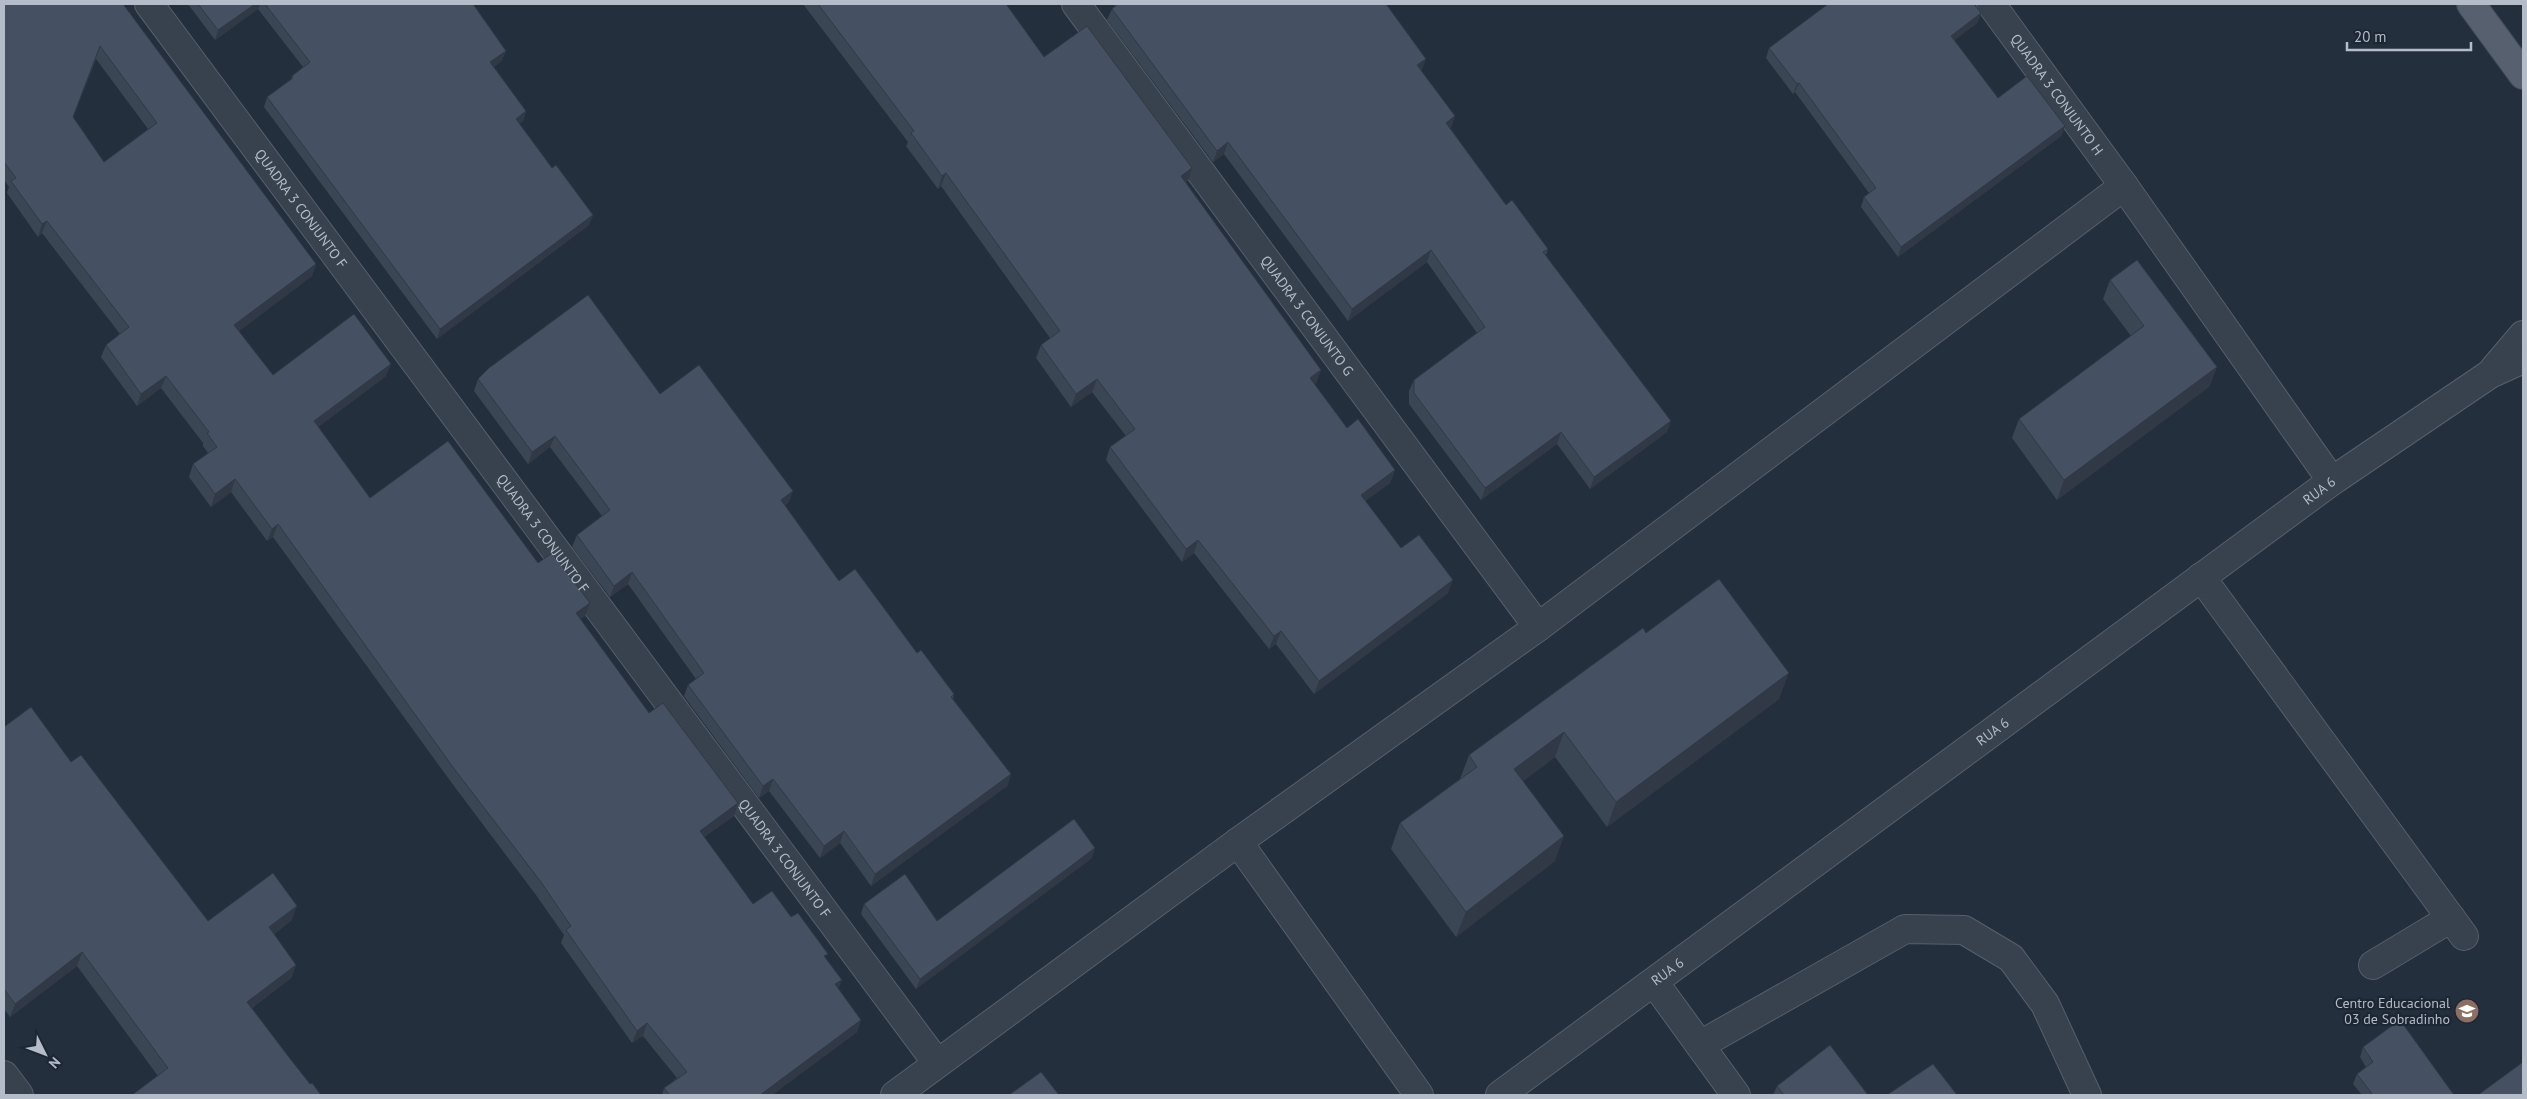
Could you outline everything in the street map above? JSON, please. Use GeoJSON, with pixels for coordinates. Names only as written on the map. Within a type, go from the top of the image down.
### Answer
{"type":"FeatureCollection","features":[{"type":"Feature","properties":{"kind":"main road"},"geometry":{"type":"LineString","coordinates":[[2471,4],[2523,75]]}},
{"type":"Feature","properties":{"kind":"street","name":"QUADRA 3 CONJUNTO F"},"geometry":{"type":"LineString","coordinates":[[149,4],[937,1063]]}},
{"type":"Feature","properties":{"kind":"street","name":"QUADRA 3 CONJUNTO G"},"geometry":{"type":"LineString","coordinates":[[1076,4],[1538,627]]}},
{"type":"Feature","properties":{"kind":"street","name":"QUADRA 3 CONJUNTO H"},"geometry":{"type":"LineString","coordinates":[[1991,4],[2124,186],[2332,481]]}},
{"type":"Feature","properties":{"kind":"street"},"geometry":{"type":"LineString","coordinates":[[895,1095],[1238,842],[1538,627],[2124,186]]}},
{"type":"Feature","properties":{"kind":"street","name":"RUA 6"},"geometry":{"type":"LineString","coordinates":[[2490,374],[2523,335]]}},
{"type":"Feature","properties":{"kind":"street","name":"RUA 6"},"geometry":{"type":"LineString","coordinates":[[1500,1095],[2332,481],[2490,374],[2523,359]]}},
{"type":"Feature","properties":{"kind":"street"},"geometry":{"type":"LineString","coordinates":[[2201,578],[2457,927],[2374,965]]}},
{"type":"Feature","properties":{"kind":"street"},"geometry":{"type":"LineString","coordinates":[[1238,842],[1419,1095]]}},
{"type":"Feature","properties":{"kind":"street"},"geometry":{"type":"LineString","coordinates":[[1700,1045],[1905,929],[1964,930],[2011,958],[2046,1004],[2087,1095]]}},
{"type":"Feature","properties":{"kind":"street"},"geometry":{"type":"LineString","coordinates":[[1654,982],[1736,1095]]}},
{"type":"Feature","properties":{"kind":"street"},"geometry":{"type":"LineString","coordinates":[[4,1075],[19,1095]]}},
{"type":"Feature","properties":{"kind":"building"},"geometry":{"type":"Polygon","coordinates":[[[4,4],[123,4],[316,264],[234,325],[273,375],[354,314],[391,364],[314,421],[370,498],[448,441],[538,563],[552,553],[590,603],[576,613],[649,713],[663,703],[738,803],[700,831],[753,904],[772,891],[791,917],[798,913],[828,954],[824,956],[842,980],[835,984],[861,1020],[760,1095],[670,1095],[664,1088],[687,1072],[647,1023],[637,1031],[566,930],[571,926],[541,882],[455,770],[278,524],[272,529],[235,479],[215,494],[193,464],[217,447],[207,433],[209,432],[166,376],[141,394],[106,345],[129,327],[47,221],[42,224],[11,181],[16,178],[4,162],[4,4]],[[100,46],[73,117],[104,162],[157,123],[100,46]]]}},
{"type":"Feature","properties":{"kind":"building"},"geometry":{"type":"Polygon","coordinates":[[[198,4],[255,4],[218,30],[198,4]]]}},
{"type":"Feature","properties":{"kind":"building"},"geometry":{"type":"Polygon","coordinates":[[[265,4],[473,4],[506,51],[490,62],[526,111],[516,119],[552,168],[556,165],[593,215],[440,329],[267,97],[293,78],[292,76],[310,62],[265,4]]]}},
{"type":"Feature","properties":{"kind":"building"},"geometry":{"type":"Polygon","coordinates":[[[818,4],[1006,4],[1044,57],[1087,26],[1192,168],[1181,176],[1321,370],[1310,378],[1347,428],[1358,419],[1395,470],[1361,495],[1401,548],[1419,535],[1453,580],[1319,681],[1281,631],[1274,636],[1198,540],[1186,549],[1110,447],[1135,429],[1097,379],[1076,394],[1041,345],[1060,331],[946,173],[942,176],[911,133],[914,131],[818,4]]]}},
{"type":"Feature","properties":{"kind":"building"},"geometry":{"type":"Polygon","coordinates":[[[1118,4],[1386,4],[1426,59],[1417,65],[1455,116],[1446,123],[1506,205],[1512,200],[1548,249],[1543,252],[1671,421],[1594,477],[1561,432],[1485,488],[1414,393],[1414,380],[1485,327],[1431,250],[1352,309],[1228,142],[1217,151],[1112,9],[1118,4]]]}},
{"type":"Feature","properties":{"kind":"building"},"geometry":{"type":"Polygon","coordinates":[[[1828,4],[1974,4],[1981,13],[1951,36],[1998,98],[2027,76],[2065,126],[1901,247],[1864,197],[1876,188],[1799,83],[1797,84],[1769,48],[1828,4]]]}},
{"type":"Feature","properties":{"kind":"building"},"geometry":{"type":"Polygon","coordinates":[[[2137,260],[2217,367],[2064,480],[2019,419],[2144,326],[2110,280],[2137,260]]]}},
{"type":"Feature","properties":{"kind":"building"},"geometry":{"type":"Polygon","coordinates":[[[588,295],[660,394],[699,365],[793,491],[781,500],[839,581],[855,569],[917,653],[921,650],[954,694],[951,697],[1011,774],[875,874],[844,831],[824,846],[773,779],[763,786],[688,685],[704,673],[632,572],[614,586],[577,535],[610,510],[555,436],[532,452],[478,379],[489,368],[588,295]]]}},
{"type":"Feature","properties":{"kind":"building"},"geometry":{"type":"Polygon","coordinates":[[[1719,579],[1789,673],[1616,802],[1564,732],[1514,769],[1564,836],[1466,912],[1400,823],[1477,767],[1469,755],[1643,628],[1646,633],[1719,579]]]}},
{"type":"Feature","properties":{"kind":"building"},"geometry":{"type":"Polygon","coordinates":[[[31,707],[71,762],[81,755],[208,921],[273,873],[297,906],[269,927],[296,965],[247,1002],[310,1084],[312,1083],[321,1095],[132,1095],[168,1068],[82,952],[15,1004],[4,989],[4,727],[31,707]]]}},
{"type":"Feature","properties":{"kind":"building"},"geometry":{"type":"Polygon","coordinates":[[[1074,819],[1095,848],[920,979],[864,904],[905,874],[937,921],[1074,819]]]}},
{"type":"Feature","properties":{"kind":"building"},"geometry":{"type":"Polygon","coordinates":[[[2400,1020],[2454,1095],[2373,1095],[2357,1074],[2373,1062],[2363,1047],[2400,1020]]]}},
{"type":"Feature","properties":{"kind":"building"},"geometry":{"type":"Polygon","coordinates":[[[1830,1045],[1868,1095],[1784,1095],[1777,1086],[1830,1045]]]}},
{"type":"Feature","properties":{"kind":"building"},"geometry":{"type":"Polygon","coordinates":[[[2523,1062],[2523,1095],[2478,1095],[2523,1062]]]}},
{"type":"Feature","properties":{"kind":"building"},"geometry":{"type":"Polygon","coordinates":[[[1933,1064],[1957,1095],[1887,1095],[1933,1064]]]}},
{"type":"Feature","properties":{"kind":"building"},"geometry":{"type":"Polygon","coordinates":[[[1041,1072],[1059,1095],[1009,1095],[1041,1072]]]}},
{"type":"Feature","properties":{"kind":"place","name":"Centro Educacional 03 de Sobradinho"},"geometry":{"type":"Point","coordinates":[2467,1011]}}]}
